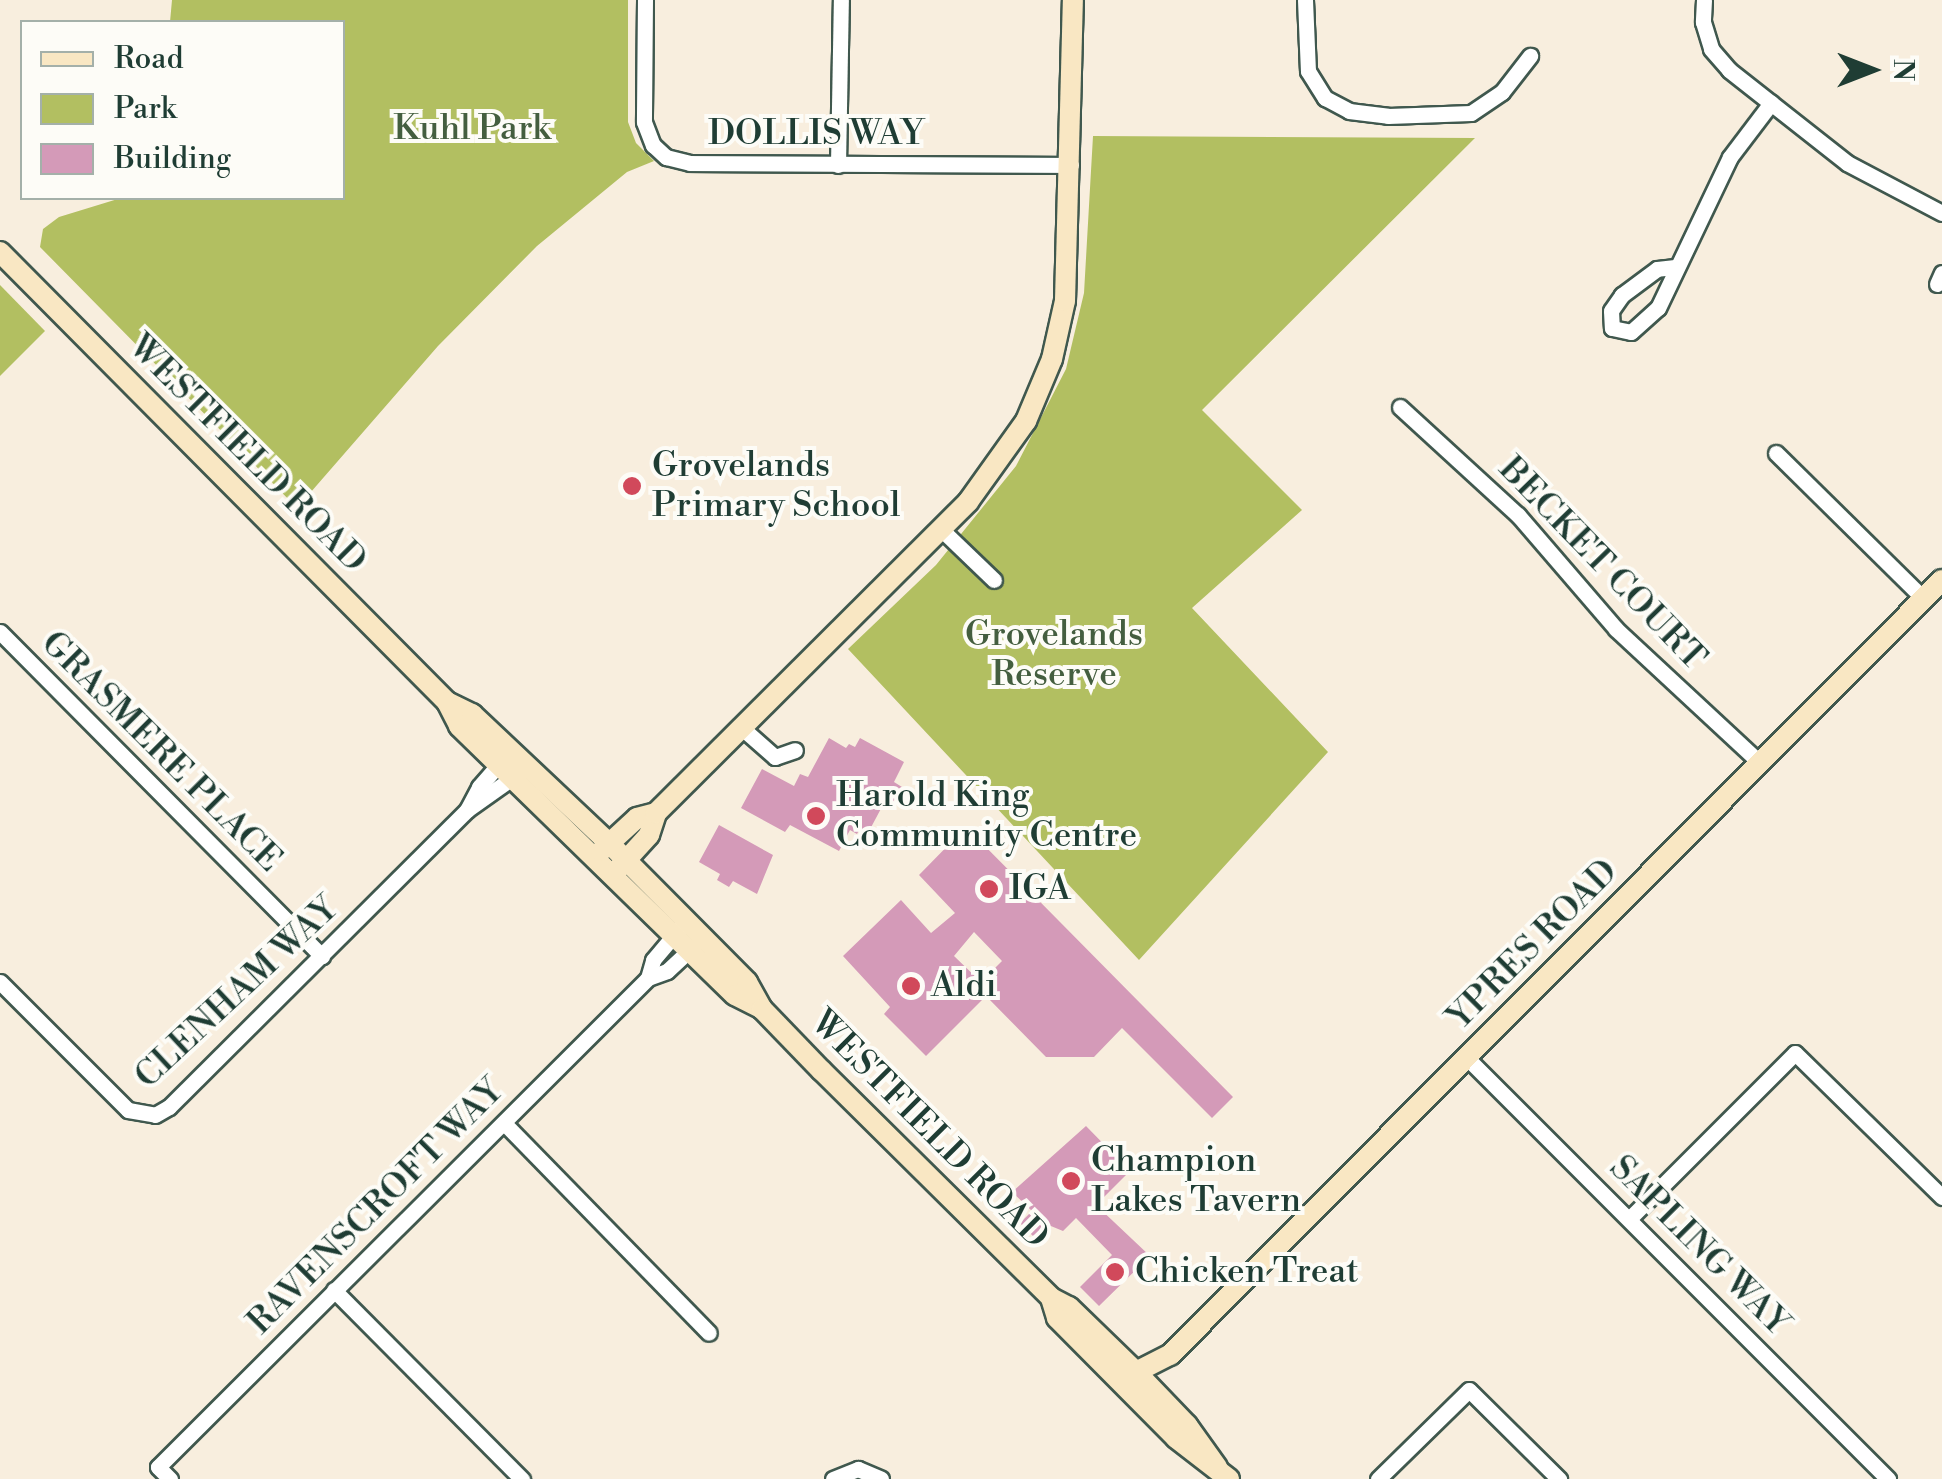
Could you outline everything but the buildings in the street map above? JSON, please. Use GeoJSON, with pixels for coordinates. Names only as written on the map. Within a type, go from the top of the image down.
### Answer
{"type":"FeatureCollection","features":[{"type":"Feature","properties":{"kind":"street","name":"DOLLIS WAY"},"geometry":{"type":"LineString","coordinates":[[645,0],[644,122],[652,145],[666,157],[690,163],[1072,165]]}},
{"type":"Feature","properties":{"kind":"street"},"geometry":{"type":"LineString","coordinates":[[838,165],[841,0]]}},
{"type":"Feature","properties":{"kind":"street"},"geometry":{"type":"LineString","coordinates":[[619,867],[649,834],[656,813],[942,530],[998,466],[1040,391],[1065,301],[1074,0]]}},
{"type":"Feature","properties":{"kind":"street"},"geometry":{"type":"LineString","coordinates":[[1305,0],[1308,72],[1326,98],[1338,106],[1388,116],[1472,112],[1502,92],[1530,56]]}},
{"type":"Feature","properties":{"kind":"street"},"geometry":{"type":"LineString","coordinates":[[1704,0],[1702,22],[1711,49],[1729,70],[1847,162],[1885,187],[1942,213]]}},
{"type":"Feature","properties":{"kind":"street"},"geometry":{"type":"LineString","coordinates":[[1675,267],[1658,269],[1622,295],[1611,311],[1612,328],[1630,332],[1650,317],[1664,299],[1675,267],[1730,156],[1772,103]]}},
{"type":"Feature","properties":{"kind":"street","name":"WESTFIELD ROAD"},"geometry":{"type":"LineString","coordinates":[[0,252],[447,702],[459,726],[511,765],[602,850],[688,936],[735,995],[762,1009],[1050,1298],[1057,1318],[1131,1378],[1176,1438],[1223,1473]]}},
{"type":"Feature","properties":{"kind":"street","name":"BECKET COURT"},"geometry":{"type":"LineString","coordinates":[[1400,407],[1518,515],[1616,629],[1760,764]]}},
{"type":"Feature","properties":{"kind":"street"},"geometry":{"type":"LineString","coordinates":[[1776,453],[1924,598]]}},
{"type":"Feature","properties":{"kind":"street"},"geometry":{"type":"LineString","coordinates":[[942,530],[994,580]]}},
{"type":"Feature","properties":{"kind":"street","name":"YPRES ROAD"},"geometry":{"type":"LineString","coordinates":[[1131,1378],[1170,1355],[1942,580]]}},
{"type":"Feature","properties":{"kind":"street","name":"GRASMERE PLACE"},"geometry":{"type":"LineString","coordinates":[[0,632],[322,956]]}},
{"type":"Feature","properties":{"kind":"street"},"geometry":{"type":"LineString","coordinates":[[742,728],[775,757],[795,750]]}},
{"type":"Feature","properties":{"kind":"street","name":"CLENHAM WAY"},"geometry":{"type":"LineString","coordinates":[[0,982],[128,1110],[152,1116],[170,1107],[511,765]]}},
{"type":"Feature","properties":{"kind":"street"},"geometry":{"type":"LineString","coordinates":[[602,850],[636,818],[656,813]]}},
{"type":"Feature","properties":{"kind":"street","name":"RAVENSCROFT WAY"},"geometry":{"type":"LineString","coordinates":[[158,1475],[334,1290],[648,978],[667,972],[688,936]]}},
{"type":"Feature","properties":{"kind":"street"},"geometry":{"type":"LineString","coordinates":[[1630,1218],[1794,1053],[1942,1197]]}},
{"type":"Feature","properties":{"kind":"street","name":"SAPLING WAY"},"geometry":{"type":"LineString","coordinates":[[1466,1058],[1888,1479]]}},
{"type":"Feature","properties":{"kind":"street"},"geometry":{"type":"LineString","coordinates":[[504,1123],[709,1333]]}},
{"type":"Feature","properties":{"kind":"street"},"geometry":{"type":"LineString","coordinates":[[334,1290],[522,1479]]}},
{"type":"Feature","properties":{"kind":"street","name":"YPRES ROAD"},"geometry":{"type":"LineString","coordinates":[[1148,1396],[1170,1355]]}},
{"type":"Feature","properties":{"kind":"street"},"geometry":{"type":"LineString","coordinates":[[1378,1479],[1470,1390],[1559,1479]]}},
{"type":"Feature","properties":{"kind":"street"},"geometry":{"type":"LineString","coordinates":[[833,1479],[858,1469],[881,1479]]}},
{"type":"Feature","properties":{"kind":"green space","name":"Kuhl Park"},"geometry":{"type":"Polygon","coordinates":[[[172,0],[628,0],[628,122],[636,143],[654,161],[627,172],[537,246],[438,346],[297,508],[40,247],[43,229],[59,217],[114,200],[345,200],[345,20],[170,20],[172,0]]]}},
{"type":"Feature","properties":{"kind":"green space","name":"Grovelands Reserve"},"geometry":{"type":"Polygon","coordinates":[[[1093,136],[1475,138],[1202,410],[1302,510],[1192,608],[1328,752],[1139,960],[848,649],[936,565],[1016,466],[1066,369],[1084,293],[1093,136]]]}},
{"type":"Feature","properties":{"kind":"green space"},"geometry":{"type":"Polygon","coordinates":[[[0,285],[45,331],[0,376],[0,285]]]}},
{"type":"Feature","properties":{"kind":"place","name":"Grovelands Primary School"},"geometry":{"type":"Point","coordinates":[632,486]}},
{"type":"Feature","properties":{"kind":"place","name":"Harold King Community Centre"},"geometry":{"type":"Point","coordinates":[816,816]}},
{"type":"Feature","properties":{"kind":"place","name":"IGA"},"geometry":{"type":"Point","coordinates":[989,889]}},
{"type":"Feature","properties":{"kind":"place","name":"Aldi"},"geometry":{"type":"Point","coordinates":[911,986]}},
{"type":"Feature","properties":{"kind":"place","name":"Champion Lakes Tavern"},"geometry":{"type":"Point","coordinates":[1071,1181]}},
{"type":"Feature","properties":{"kind":"place","name":"Chicken Treat"},"geometry":{"type":"Point","coordinates":[1115,1272]}}]}
